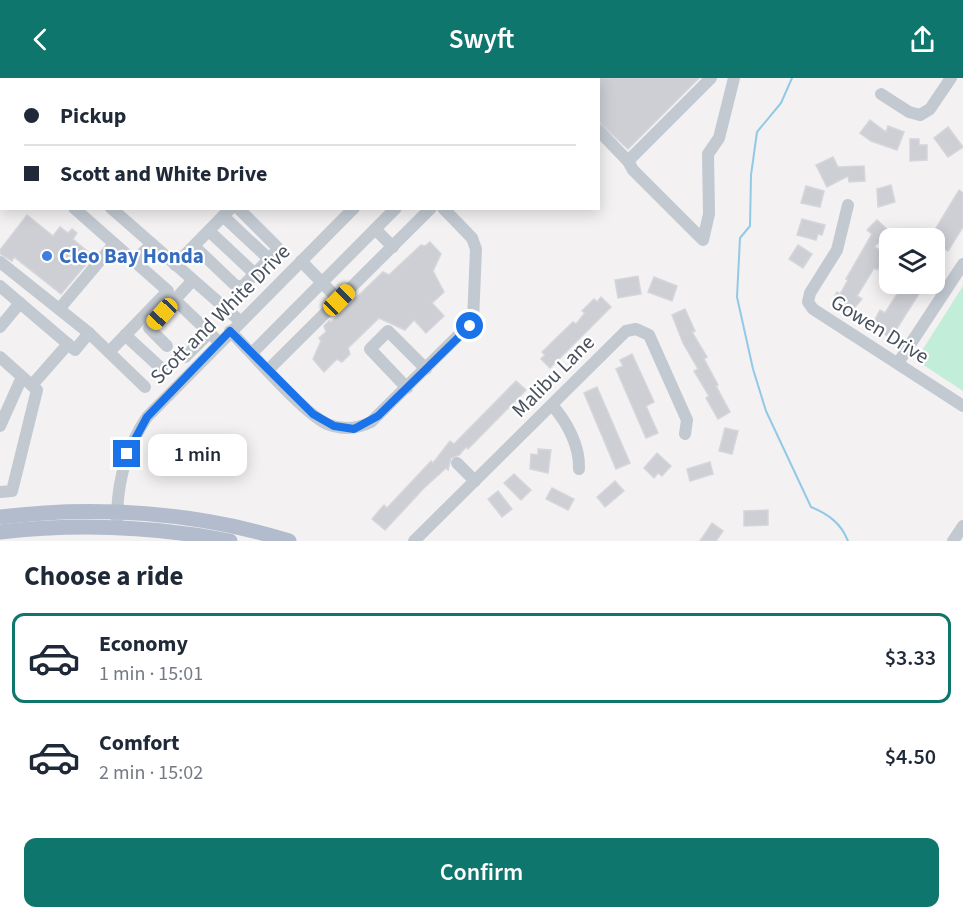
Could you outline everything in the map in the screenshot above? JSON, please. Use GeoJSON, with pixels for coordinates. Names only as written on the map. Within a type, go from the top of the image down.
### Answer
{"type":"FeatureCollection","features":[{"type":"Feature","properties":{"kind":"main road"},"geometry":{"type":"LineString","coordinates":[[0,517],[117,511],[233,527],[289,541]]}},
{"type":"Feature","properties":{"kind":"main road"},"geometry":{"type":"LineString","coordinates":[[0,532],[56,527],[117,527],[230,541]]}},
{"type":"Feature","properties":{"kind":"street"},"geometry":{"type":"LineString","coordinates":[[628,161],[711,78]]}},
{"type":"Feature","properties":{"kind":"street"},"geometry":{"type":"LineString","coordinates":[[600,132],[703,240],[709,214],[708,154],[719,138],[734,78]]}},
{"type":"Feature","properties":{"kind":"street"},"geometry":{"type":"LineString","coordinates":[[881,94],[909,112],[920,115],[930,109],[951,78]]}},
{"type":"Feature","properties":{"kind":"street","name":"Gowen Drive"},"geometry":{"type":"LineString","coordinates":[[848,205],[837,250],[810,293],[808,302],[813,309],[963,406]]}},
{"type":"Feature","properties":{"kind":"street"},"geometry":{"type":"LineString","coordinates":[[76,210],[168,291],[109,352]]}},
{"type":"Feature","properties":{"kind":"street"},"geometry":{"type":"LineString","coordinates":[[113,210],[240,321]]}},
{"type":"Feature","properties":{"kind":"street"},"geometry":{"type":"LineString","coordinates":[[194,246],[236,286],[243,286],[269,259],[277,247],[240,210]]}},
{"type":"Feature","properties":{"kind":"street","name":"Scott and White Drive"},"geometry":{"type":"LineString","coordinates":[[117,527],[121,476],[136,432],[162,399],[352,210]]}},
{"type":"Feature","properties":{"kind":"street"},"geometry":{"type":"LineString","coordinates":[[252,352],[394,210]]}},
{"type":"Feature","properties":{"kind":"street"},"geometry":{"type":"LineString","coordinates":[[269,369],[429,210]]}},
{"type":"Feature","properties":{"kind":"street"},"geometry":{"type":"LineString","coordinates":[[230,331],[313,414],[326,423],[354,429],[371,422],[470,326],[474,316],[474,243],[445,210]]}},
{"type":"Feature","properties":{"kind":"street"},"geometry":{"type":"LineString","coordinates":[[175,265],[227,212],[269,259]]}},
{"type":"Feature","properties":{"kind":"street"},"geometry":{"type":"LineString","coordinates":[[375,229],[393,247]]}},
{"type":"Feature","properties":{"kind":"street"},"geometry":{"type":"LineString","coordinates":[[209,231],[255,274]]}},
{"type":"Feature","properties":{"kind":"street"},"geometry":{"type":"LineString","coordinates":[[60,308],[114,244]]}},
{"type":"Feature","properties":{"kind":"street"},"geometry":{"type":"LineString","coordinates":[[134,261],[152,244]]}},
{"type":"Feature","properties":{"kind":"street"},"geometry":{"type":"LineString","coordinates":[[301,261],[339,300]]}},
{"type":"Feature","properties":{"kind":"street"},"geometry":{"type":"LineString","coordinates":[[0,262],[60,308],[145,387]]}},
{"type":"Feature","properties":{"kind":"street"},"geometry":{"type":"LineString","coordinates":[[898,363],[963,264]]}},
{"type":"Feature","properties":{"kind":"street"},"geometry":{"type":"LineString","coordinates":[[193,280],[149,328],[178,356],[184,357],[195,366]]}},
{"type":"Feature","properties":{"kind":"street"},"geometry":{"type":"LineString","coordinates":[[0,286],[75,350],[89,333]]}},
{"type":"Feature","properties":{"kind":"street"},"geometry":{"type":"LineString","coordinates":[[175,300],[219,342]]}},
{"type":"Feature","properties":{"kind":"street"},"geometry":{"type":"LineString","coordinates":[[0,327],[20,303]]}},
{"type":"Feature","properties":{"kind":"street","name":"Malibu Lane"},"geometry":{"type":"LineString","coordinates":[[414,541],[626,331],[636,329],[649,335],[687,420],[685,434]]}},
{"type":"Feature","properties":{"kind":"street"},"geometry":{"type":"LineString","coordinates":[[407,388],[370,350],[388,332],[426,369]]}},
{"type":"Feature","properties":{"kind":"street"},"geometry":{"type":"LineString","coordinates":[[184,357],[209,333]]}},
{"type":"Feature","properties":{"kind":"street"},"geometry":{"type":"LineString","coordinates":[[125,335],[162,369]]}},
{"type":"Feature","properties":{"kind":"street"},"geometry":{"type":"LineString","coordinates":[[32,385],[68,344]]}},
{"type":"Feature","properties":{"kind":"street"},"geometry":{"type":"LineString","coordinates":[[198,344],[207,354]]}},
{"type":"Feature","properties":{"kind":"street"},"geometry":{"type":"LineString","coordinates":[[0,357],[37,390],[12,491],[0,492]]}},
{"type":"Feature","properties":{"kind":"street"},"geometry":{"type":"LineString","coordinates":[[0,426],[22,377]]}},
{"type":"Feature","properties":{"kind":"street"},"geometry":{"type":"LineString","coordinates":[[552,405],[562,416],[579,453],[579,469]]}},
{"type":"Feature","properties":{"kind":"street"},"geometry":{"type":"LineString","coordinates":[[457,463],[475,481]]}},
{"type":"Feature","properties":{"kind":"street"},"geometry":{"type":"LineString","coordinates":[[953,541],[963,526]]}},
{"type":"Feature","properties":{"kind":"green space"},"geometry":{"type":"Polygon","coordinates":[[[963,286],[963,391],[916,360],[963,286]]]}},
{"type":"Feature","properties":{"kind":"building"},"geometry":{"type":"Polygon","coordinates":[[[600,78],[699,78],[628,149],[600,123],[600,78]]]}},
{"type":"Feature","properties":{"kind":"building"},"geometry":{"type":"Polygon","coordinates":[[[870,120],[886,132],[888,126],[904,132],[897,150],[871,141],[860,133],[870,120]]]}},
{"type":"Feature","properties":{"kind":"building"},"geometry":{"type":"Polygon","coordinates":[[[948,127],[963,147],[948,157],[934,138],[948,127]]]}},
{"type":"Feature","properties":{"kind":"building"},"geometry":{"type":"Polygon","coordinates":[[[910,139],[919,139],[919,145],[927,145],[927,160],[910,161],[910,139]]]}},
{"type":"Feature","properties":{"kind":"building"},"geometry":{"type":"Polygon","coordinates":[[[833,157],[838,167],[864,166],[865,181],[849,182],[848,176],[827,187],[816,165],[833,157]]]}},
{"type":"Feature","properties":{"kind":"building"},"geometry":{"type":"Polygon","coordinates":[[[891,185],[895,202],[878,207],[877,189],[891,185]]]}},
{"type":"Feature","properties":{"kind":"building"},"geometry":{"type":"Polygon","coordinates":[[[806,186],[824,191],[820,207],[801,203],[806,186]]]}},
{"type":"Feature","properties":{"kind":"building"},"geometry":{"type":"Polygon","coordinates":[[[959,190],[963,193],[963,227],[948,251],[945,249],[945,228],[936,228],[959,190]]]}},
{"type":"Feature","properties":{"kind":"building","name":"Cleo Bay Honda"},"geometry":{"type":"Polygon","coordinates":[[[27,215],[53,236],[60,227],[68,233],[72,229],[77,233],[73,239],[93,256],[61,294],[14,257],[12,261],[0,254],[0,250],[27,215]]]}},
{"type":"Feature","properties":{"kind":"building"},"geometry":{"type":"Polygon","coordinates":[[[802,219],[825,225],[822,235],[818,234],[816,240],[797,235],[802,219]]]}},
{"type":"Feature","properties":{"kind":"building"},"geometry":{"type":"Polygon","coordinates":[[[877,220],[886,228],[879,228],[879,242],[874,247],[879,250],[879,267],[877,270],[874,268],[857,296],[862,299],[851,312],[832,302],[837,292],[840,294],[872,234],[867,230],[877,220]]]}},
{"type":"Feature","properties":{"kind":"building"},"geometry":{"type":"Polygon","coordinates":[[[430,242],[441,254],[433,271],[444,292],[432,303],[444,316],[426,333],[414,320],[405,330],[379,318],[348,348],[350,354],[342,362],[337,359],[324,372],[313,359],[321,341],[319,338],[326,332],[324,326],[383,272],[389,275],[421,245],[425,246],[430,242]]]}},
{"type":"Feature","properties":{"kind":"building"},"geometry":{"type":"Polygon","coordinates":[[[798,245],[812,254],[803,268],[789,259],[798,245]]]}},
{"type":"Feature","properties":{"kind":"building"},"geometry":{"type":"Polygon","coordinates":[[[638,276],[641,294],[618,298],[615,280],[638,276]]]}},
{"type":"Feature","properties":{"kind":"building"},"geometry":{"type":"Polygon","coordinates":[[[654,277],[677,286],[672,301],[648,292],[654,277]]]}},
{"type":"Feature","properties":{"kind":"building"},"geometry":{"type":"Polygon","coordinates":[[[897,294],[919,294],[891,338],[871,327],[880,310],[885,313],[897,294]]]}},
{"type":"Feature","properties":{"kind":"building"},"geometry":{"type":"Polygon","coordinates":[[[601,297],[611,307],[550,368],[541,359],[545,355],[542,352],[573,322],[576,324],[585,313],[582,311],[594,299],[597,302],[601,297]]]}},
{"type":"Feature","properties":{"kind":"building"},"geometry":{"type":"Polygon","coordinates":[[[685,309],[695,331],[692,332],[707,357],[704,359],[730,412],[718,419],[706,398],[709,396],[694,371],[698,369],[683,343],[672,315],[685,309]]]}},
{"type":"Feature","properties":{"kind":"building"},"geometry":{"type":"Polygon","coordinates":[[[632,354],[654,402],[646,406],[658,433],[646,438],[616,369],[623,366],[620,360],[632,354]]]}},
{"type":"Feature","properties":{"kind":"building"},"geometry":{"type":"Polygon","coordinates":[[[516,381],[526,390],[468,449],[466,447],[459,455],[451,458],[448,470],[446,468],[424,488],[385,530],[372,519],[384,505],[387,508],[431,461],[433,463],[450,441],[454,444],[516,381]]]}},
{"type":"Feature","properties":{"kind":"building"},"geometry":{"type":"Polygon","coordinates":[[[597,387],[630,463],[616,469],[584,393],[597,387]]]}},
{"type":"Feature","properties":{"kind":"building"},"geometry":{"type":"Polygon","coordinates":[[[725,428],[738,431],[732,454],[719,451],[725,428]]]}},
{"type":"Feature","properties":{"kind":"building"},"geometry":{"type":"Polygon","coordinates":[[[538,449],[551,450],[548,473],[530,469],[531,454],[538,455],[538,449]]]}},
{"type":"Feature","properties":{"kind":"building"},"geometry":{"type":"Polygon","coordinates":[[[657,453],[671,466],[662,476],[658,473],[654,478],[644,468],[657,453]]]}},
{"type":"Feature","properties":{"kind":"building"},"geometry":{"type":"Polygon","coordinates":[[[710,462],[713,474],[690,481],[687,469],[710,462]]]}},
{"type":"Feature","properties":{"kind":"building"},"geometry":{"type":"Polygon","coordinates":[[[514,474],[531,490],[521,500],[504,483],[514,474]]]}},
{"type":"Feature","properties":{"kind":"building"},"geometry":{"type":"Polygon","coordinates":[[[615,481],[624,491],[605,507],[597,497],[615,481]]]}},
{"type":"Feature","properties":{"kind":"building"},"geometry":{"type":"Polygon","coordinates":[[[552,488],[574,499],[568,510],[546,499],[552,488]]]}},
{"type":"Feature","properties":{"kind":"building"},"geometry":{"type":"Polygon","coordinates":[[[498,491],[512,509],[502,517],[488,499],[498,491]]]}},
{"type":"Feature","properties":{"kind":"building"},"geometry":{"type":"Polygon","coordinates":[[[768,510],[768,525],[744,526],[744,511],[768,510]]]}},
{"type":"Feature","properties":{"kind":"building"},"geometry":{"type":"Polygon","coordinates":[[[712,523],[723,531],[716,541],[700,541],[712,523]]]}},
{"type":"Feature","properties":{"kind":"waterway"},"geometry":{"type":"LineString","coordinates":[[792,78],[781,103],[757,132],[751,175],[750,226],[740,238],[737,297],[753,369],[766,411],[811,507],[833,520],[842,529],[848,541]]}},
{"type":"Feature","properties":{"kind":"place","name":"Cleo Bay Honda"},"geometry":{"type":"Point","coordinates":[47,256]}},
{"type":"Feature","properties":{"kind":"route"},"geometry":{"type":"LineString","coordinates":[[127,454],[136,432],[162,399],[230,331],[313,414],[334,426],[354,429],[371,422],[378,416],[470,326]]}}]}
